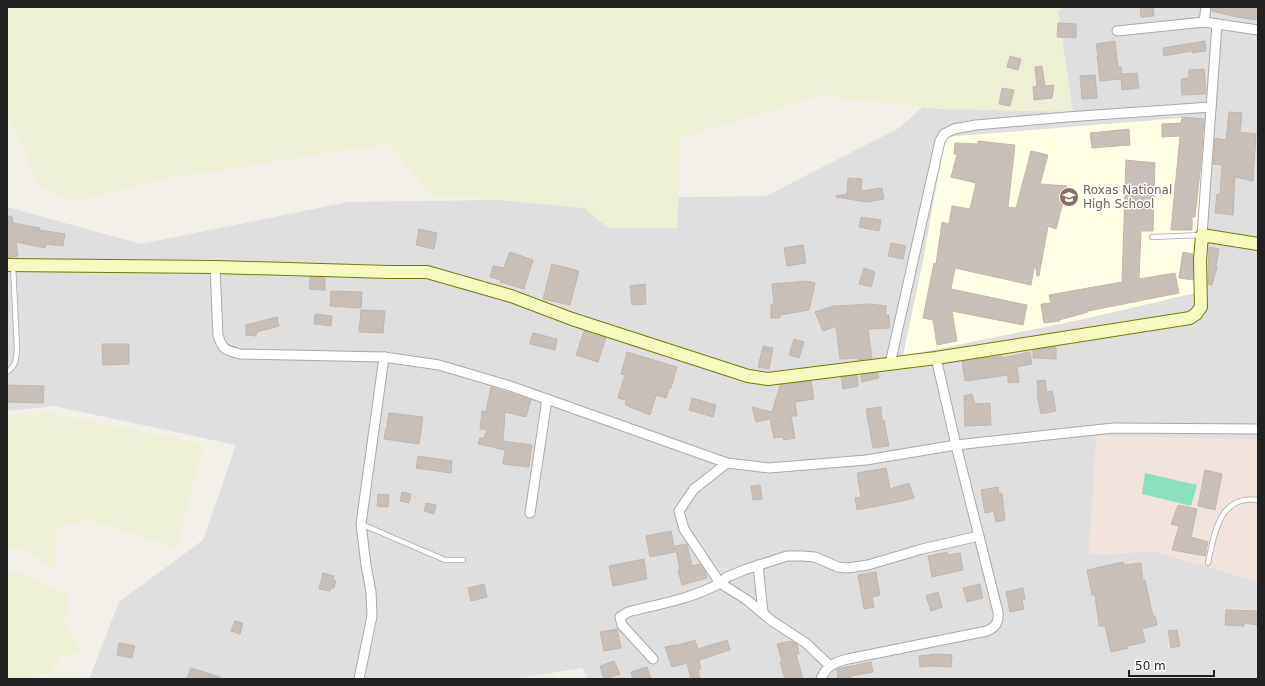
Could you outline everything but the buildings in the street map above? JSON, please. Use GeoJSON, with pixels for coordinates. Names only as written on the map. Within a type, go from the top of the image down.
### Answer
{"type":"FeatureCollection","features":[{"type":"Feature","properties":{"kind":"street"},"geometry":{"type":"LineString","coordinates":[[1204,22],[1206,7]]}},
{"type":"Feature","properties":{"kind":"street"},"geometry":{"type":"LineString","coordinates":[[1117,31],[1204,22],[1258,30]]}},
{"type":"Feature","properties":{"kind":"street"},"geometry":{"type":"LineString","coordinates":[[10,265],[427,272],[511,296],[572,319],[748,376],[768,379],[936,358],[1190,318],[1196,314],[1201,307],[1200,260],[1217,24]]}},
{"type":"Feature","properties":{"kind":"street"},"geometry":{"type":"LineString","coordinates":[[890,364],[940,141],[944,134],[954,129],[976,125],[1211,107]]}},
{"type":"Feature","properties":{"kind":"street"},"geometry":{"type":"LineString","coordinates":[[1202,235],[1258,244]]}},
{"type":"Feature","properties":{"kind":"street"},"geometry":{"type":"LineString","coordinates":[[215,268],[218,335],[221,345],[229,351],[240,354],[384,357],[439,365],[510,386],[727,463],[769,468],[866,460],[956,445],[1113,428],[1258,429]]}},
{"type":"Feature","properties":{"kind":"street"},"geometry":{"type":"LineString","coordinates":[[359,679],[372,616],[371,592],[361,524],[384,357]]}},
{"type":"Feature","properties":{"kind":"street"},"geometry":{"type":"LineString","coordinates":[[821,679],[825,670],[830,666],[836,662],[848,658],[987,631],[997,624],[998,612],[956,445],[936,358]]}},
{"type":"Feature","properties":{"kind":"street"},"geometry":{"type":"LineString","coordinates":[[530,512],[547,400]]}},
{"type":"Feature","properties":{"kind":"street"},"geometry":{"type":"LineString","coordinates":[[727,463],[694,489],[679,511],[684,529],[720,583],[747,600],[806,643],[830,666]]}},
{"type":"Feature","properties":{"kind":"street"},"geometry":{"type":"LineString","coordinates":[[653,660],[622,626],[620,617],[628,612],[687,597],[709,589],[727,577],[787,556],[815,558],[838,567],[848,568],[868,565],[922,549],[979,536]]}},
{"type":"Feature","properties":{"kind":"street"},"geometry":{"type":"LineString","coordinates":[[758,565],[763,613]]}},
{"type":"Feature","properties":{"kind":"lane"},"geometry":{"type":"LineString","coordinates":[[1152,238],[1202,235]]}},
{"type":"Feature","properties":{"kind":"lane"},"geometry":{"type":"LineString","coordinates":[[7,372],[13,368],[16,361],[17,349],[10,265]]}},
{"type":"Feature","properties":{"kind":"lane"},"geometry":{"type":"LineString","coordinates":[[1208,563],[1215,530],[1223,514],[1231,505],[1241,500],[1258,500]]}},
{"type":"Feature","properties":{"kind":"lane"},"geometry":{"type":"LineString","coordinates":[[361,524],[445,560],[463,560]]}},
{"type":"Feature","properties":{"kind":"shaded area"},"geometry":{"type":"Polygon","coordinates":[[[7,7],[1066,7],[1058,11],[1073,112],[940,109],[819,96],[681,138],[677,228],[608,228],[584,208],[431,194],[388,144],[176,177],[76,202],[40,187],[14,129],[7,119],[7,7]]]}},
{"type":"Feature","properties":{"kind":"shaded area"},"geometry":{"type":"Polygon","coordinates":[[[1046,7],[1258,7],[1258,679],[588,679],[582,668],[515,679],[89,679],[119,602],[203,540],[236,445],[54,406],[7,411],[7,207],[141,244],[348,202],[766,196],[899,128],[1008,32],[1046,7]]]}},
{"type":"Feature","properties":{"kind":"shaded area","name":"Roxas National High School"},"geometry":{"type":"Polygon","coordinates":[[[1182,118],[1207,133],[1199,292],[1084,319],[903,356],[924,256],[945,137],[1182,118]]]}},
{"type":"Feature","properties":{"kind":"shaded area"},"geometry":{"type":"Polygon","coordinates":[[[51,413],[204,444],[176,548],[89,520],[58,527],[54,569],[22,548],[7,550],[7,418],[51,413]]]}},
{"type":"Feature","properties":{"kind":"shaded area"},"geometry":{"type":"Polygon","coordinates":[[[1096,436],[1258,439],[1258,582],[1153,551],[1102,555],[1089,553],[1096,436]]]}},
{"type":"Feature","properties":{"kind":"shaded area"},"geometry":{"type":"Polygon","coordinates":[[[20,572],[68,594],[65,625],[82,652],[60,656],[51,674],[7,679],[7,575],[20,572]]]}},
{"type":"Feature","properties":{"kind":"shaded area"},"geometry":{"type":"Polygon","coordinates":[[[555,672],[556,679],[525,679],[555,672]]]}},
{"type":"Feature","properties":{"kind":"green space"},"geometry":{"type":"Polygon","coordinates":[[[1145,473],[1197,485],[1191,506],[1142,494],[1145,473]]]}},
{"type":"Feature","properties":{"kind":"place","name":"Roxas National High School"},"geometry":{"type":"Point","coordinates":[1069,197]}}]}
